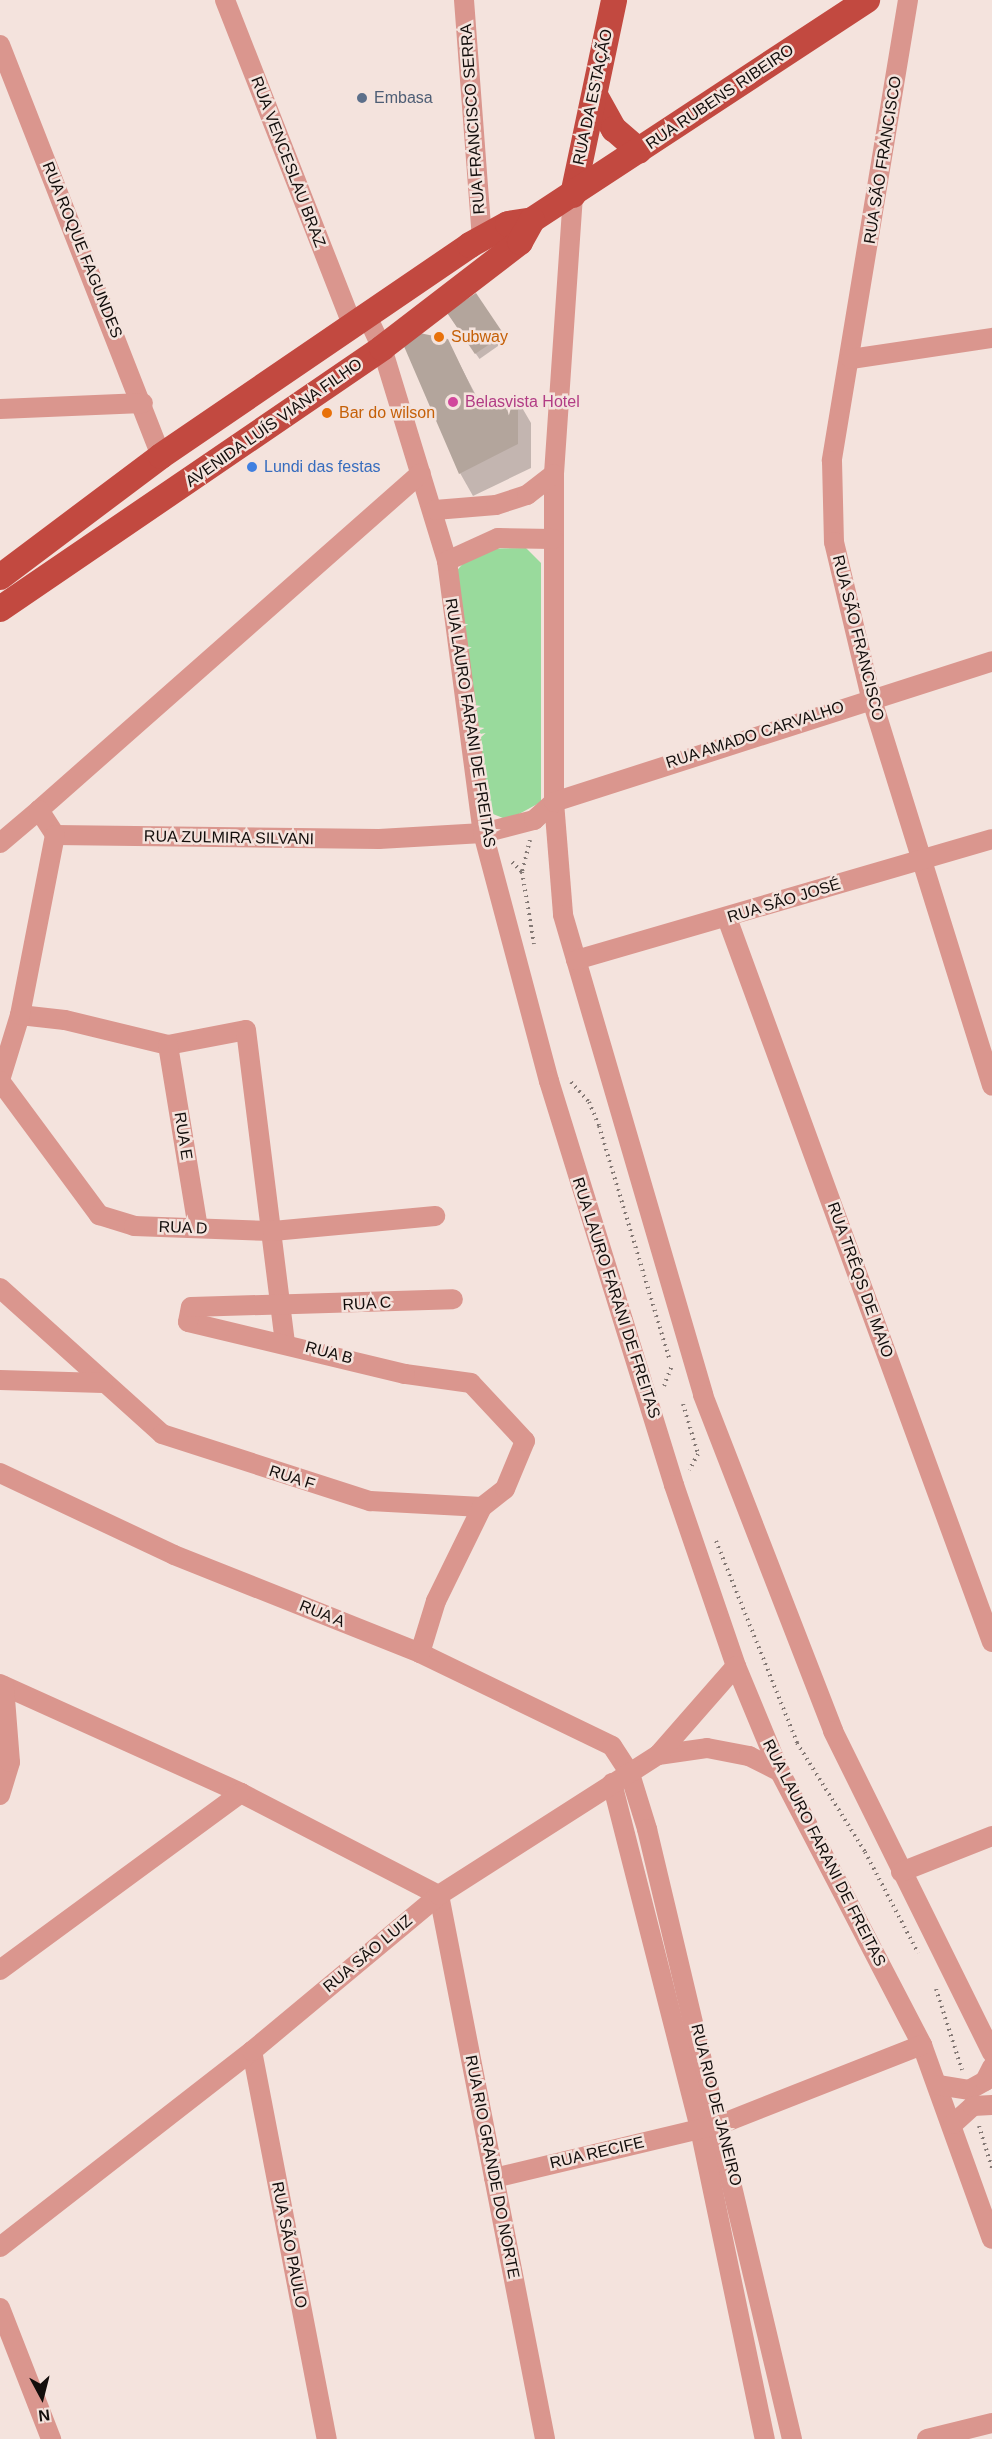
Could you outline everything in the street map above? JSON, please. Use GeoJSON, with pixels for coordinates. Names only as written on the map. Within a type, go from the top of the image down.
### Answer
{"type":"FeatureCollection","features":[{"type":"Feature","properties":{"kind":"main road","name":"RUA DA ESTAÇÃO"},"geometry":{"type":"LineString","coordinates":[[573,195],[596,97],[614,0]]}},
{"type":"Feature","properties":{"kind":"main road","name":"RUA RUBENS RIBEIRO"},"geometry":{"type":"LineString","coordinates":[[573,195],[867,0]]}},
{"type":"Feature","properties":{"kind":"main road"},"geometry":{"type":"LineString","coordinates":[[596,97],[614,129],[639,151]]}},
{"type":"Feature","properties":{"kind":"main road","name":"AVENIDA LUÍS VIANA FILHO"},"geometry":{"type":"LineString","coordinates":[[0,576],[161,456],[359,320],[482,239],[508,224],[532,220],[573,195]]}},
{"type":"Feature","properties":{"kind":"main road","name":"AVENIDA LUÍS VIANA FILHO"},"geometry":{"type":"LineString","coordinates":[[0,609],[382,348],[520,242],[532,220]]}},
{"type":"Feature","properties":{"kind":"street","name":"RUA VENCESLAU BRAZ"},"geometry":{"type":"LineString","coordinates":[[225,0],[359,320]]}},
{"type":"Feature","properties":{"kind":"street","name":"RUA FRANCISCO SERRA"},"geometry":{"type":"LineString","coordinates":[[464,0],[482,239]]}},
{"type":"Feature","properties":{"kind":"street","name":"RUA SÃO FRANCISCO"},"geometry":{"type":"LineString","coordinates":[[908,0],[851,359],[832,461],[834,542],[870,697],[921,860],[984,1035],[992,1086]]}},
{"type":"Feature","properties":{"kind":"street","name":"RUA ROQUE FAGUNDES"},"geometry":{"type":"LineString","coordinates":[[0,45],[143,403],[161,456]]}},
{"type":"Feature","properties":{"kind":"street"},"geometry":{"type":"LineString","coordinates":[[573,195],[554,474],[553,539],[554,802],[563,915],[703,1395],[820,1699],[901,1872],[992,2053]]}},
{"type":"Feature","properties":{"kind":"street","name":"RUA LAURO FARANI DE FREITAS"},"geometry":{"type":"LineString","coordinates":[[359,320],[382,348],[421,473],[435,510],[447,561],[483,833],[594,1234],[736,1666],[780,1772],[922,2045],[953,2124],[992,2239]]}},
{"type":"Feature","properties":{"kind":"street"},"geometry":{"type":"LineString","coordinates":[[851,359],[992,338]]}},
{"type":"Feature","properties":{"kind":"street"},"geometry":{"type":"LineString","coordinates":[[0,409],[143,403]]}},
{"type":"Feature","properties":{"kind":"street"},"geometry":{"type":"LineString","coordinates":[[0,843],[421,473]]}},
{"type":"Feature","properties":{"kind":"street"},"geometry":{"type":"LineString","coordinates":[[435,510],[496,505],[527,495],[554,474]]}},
{"type":"Feature","properties":{"kind":"street"},"geometry":{"type":"LineString","coordinates":[[447,561],[498,538],[553,539]]}},
{"type":"Feature","properties":{"kind":"street","name":"RUA AMADO CARVALHO"},"geometry":{"type":"LineString","coordinates":[[554,802],[870,697],[992,661]]}},
{"type":"Feature","properties":{"kind":"street"},"geometry":{"type":"LineString","coordinates":[[534,820],[554,802]]}},
{"type":"Feature","properties":{"kind":"street"},"geometry":{"type":"LineString","coordinates":[[0,1080],[20,1016],[55,835],[39,810]]}},
{"type":"Feature","properties":{"kind":"street","name":"RUA ZULMIRA SILVANI"},"geometry":{"type":"LineString","coordinates":[[55,835],[379,839],[483,833],[534,820]]}},
{"type":"Feature","properties":{"kind":"street","name":"RUA SÃO JOSÉ"},"geometry":{"type":"LineString","coordinates":[[576,960],[727,918],[992,839]]}},
{"type":"Feature","properties":{"kind":"street","name":"RUA TRÊQS DE MAIO"},"geometry":{"type":"LineString","coordinates":[[727,918],[992,1642]]}},
{"type":"Feature","properties":{"kind":"street"},"geometry":{"type":"LineString","coordinates":[[20,1016],[65,1020],[168,1045],[246,1030],[273,1231],[285,1342]]}},
{"type":"Feature","properties":{"kind":"street","name":"RUA E"},"geometry":{"type":"LineString","coordinates":[[168,1045],[198,1228]]}},
{"type":"Feature","properties":{"kind":"street","name":"RUA D"},"geometry":{"type":"LineString","coordinates":[[0,1080],[99,1215],[134,1226],[273,1231],[435,1216]]}},
{"type":"Feature","properties":{"kind":"street","name":"RUA F"},"geometry":{"type":"LineString","coordinates":[[0,1288],[149,1426],[191,1445],[370,1501],[482,1507]]}},
{"type":"Feature","properties":{"kind":"street","name":"RUA C"},"geometry":{"type":"LineString","coordinates":[[188,1322],[191,1308],[281,1308],[453,1299]]}},
{"type":"Feature","properties":{"kind":"street","name":"RUA B"},"geometry":{"type":"LineString","coordinates":[[188,1322],[285,1342],[405,1374],[471,1383],[525,1441],[506,1489],[482,1507]]}},
{"type":"Feature","properties":{"kind":"street"},"geometry":{"type":"LineString","coordinates":[[0,1380],[102,1383]]}},
{"type":"Feature","properties":{"kind":"street","name":"RUA A"},"geometry":{"type":"LineString","coordinates":[[0,1473],[174,1555],[420,1653],[612,1746],[630,1774]]}},
{"type":"Feature","properties":{"kind":"street"},"geometry":{"type":"LineString","coordinates":[[420,1653],[436,1601],[482,1507]]}},
{"type":"Feature","properties":{"kind":"street","name":"RUA SÃO LUIZ"},"geometry":{"type":"LineString","coordinates":[[0,2247],[252,2051],[439,1895],[658,1755],[736,1666]]}},
{"type":"Feature","properties":{"kind":"street"},"geometry":{"type":"LineString","coordinates":[[2,1685],[241,1792],[439,1895]]}},
{"type":"Feature","properties":{"kind":"street"},"geometry":{"type":"LineString","coordinates":[[0,1795],[10,1762],[2,1685]]}},
{"type":"Feature","properties":{"kind":"street"},"geometry":{"type":"LineString","coordinates":[[658,1755],[707,1749],[749,1756],[780,1772]]}},
{"type":"Feature","properties":{"kind":"street","name":"RUA RIO DE JANEIRO"},"geometry":{"type":"LineString","coordinates":[[630,1774],[721,2124],[792,2439]]}},
{"type":"Feature","properties":{"kind":"street","name":"RUA RIO DE JANEIRO"},"geometry":{"type":"LineString","coordinates":[[612,1783],[700,2129],[765,2439]]}},
{"type":"Feature","properties":{"kind":"street"},"geometry":{"type":"LineString","coordinates":[[0,1970],[241,1792]]}},
{"type":"Feature","properties":{"kind":"street"},"geometry":{"type":"LineString","coordinates":[[901,1872],[992,1836]]}},
{"type":"Feature","properties":{"kind":"street","name":"RUA RIO GRANDE DO NORTE"},"geometry":{"type":"LineString","coordinates":[[439,1895],[544,2439]]}},
{"type":"Feature","properties":{"kind":"street","name":"RUA RECIFE"},"geometry":{"type":"LineString","coordinates":[[494,2178],[721,2124],[922,2045]]}},
{"type":"Feature","properties":{"kind":"street","name":"RUA SÃO PAULO"},"geometry":{"type":"LineString","coordinates":[[252,2051],[327,2439]]}},
{"type":"Feature","properties":{"kind":"street"},"geometry":{"type":"LineString","coordinates":[[953,2124],[978,2100],[992,2067]]}},
{"type":"Feature","properties":{"kind":"street"},"geometry":{"type":"LineString","coordinates":[[938,2085],[978,2100]]}},
{"type":"Feature","properties":{"kind":"street"},"geometry":{"type":"LineString","coordinates":[[0,2308],[51,2439]]}},
{"type":"Feature","properties":{"kind":"street"},"geometry":{"type":"LineString","coordinates":[[927,2439],[992,2423]]}},
{"type":"Feature","properties":{"kind":"path"},"geometry":{"type":"LineString","coordinates":[[532,956],[535,939],[522,872],[534,820]]}},
{"type":"Feature","properties":{"kind":"path"},"geometry":{"type":"LineString","coordinates":[[565,1075],[589,1102],[599,1126],[670,1362]]}},
{"type":"Feature","properties":{"kind":"path"},"geometry":{"type":"LineString","coordinates":[[710,1530],[730,1568],[797,1743],[865,1852],[920,1955]]}},
{"type":"Feature","properties":{"kind":"path"},"geometry":{"type":"LineString","coordinates":[[933,1976],[978,2100],[992,2168]]}},
{"type":"Feature","properties":{"kind":"green space"},"geometry":{"type":"Polygon","coordinates":[[[526,548],[541,563],[541,802],[508,820],[488,812],[455,573],[475,549],[526,548]]]}},
{"type":"Feature","properties":{"kind":"building"},"geometry":{"type":"Polygon","coordinates":[[[476,293],[504,334],[475,354],[447,313],[476,293]]]}},
{"type":"Feature","properties":{"kind":"building","name":"Belasvista Hotel"},"geometry":{"type":"Polygon","coordinates":[[[415,332],[448,339],[480,406],[518,398],[518,444],[459,474],[403,344],[415,332]]]}},
{"type":"Feature","properties":{"kind":"place","name":"Embasa"},"geometry":{"type":"Point","coordinates":[362,98]}},
{"type":"Feature","properties":{"kind":"place","name":"Subway"},"geometry":{"type":"Point","coordinates":[439,337]}},
{"type":"Feature","properties":{"kind":"place","name":"Belasvista Hotel"},"geometry":{"type":"Point","coordinates":[453,402]}},
{"type":"Feature","properties":{"kind":"place","name":"Bar do wilson"},"geometry":{"type":"Point","coordinates":[327,413]}},
{"type":"Feature","properties":{"kind":"place","name":"Lundi das festas"},"geometry":{"type":"Point","coordinates":[252,467]}}]}
